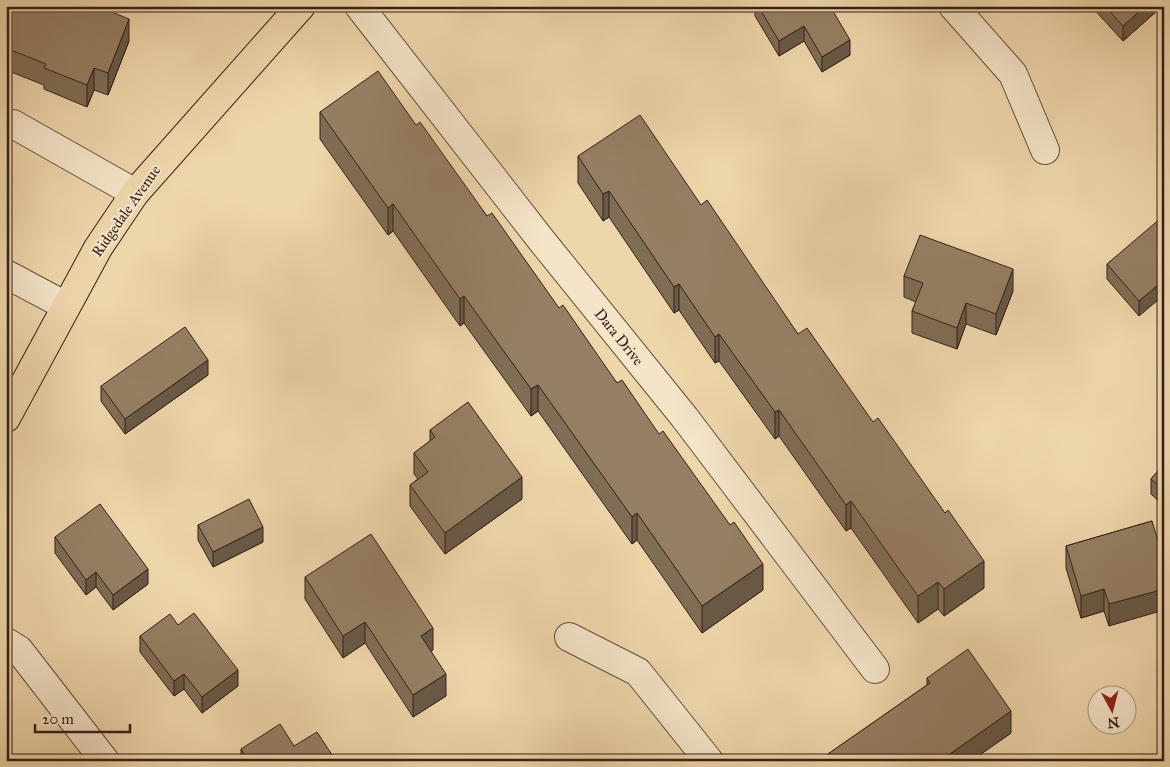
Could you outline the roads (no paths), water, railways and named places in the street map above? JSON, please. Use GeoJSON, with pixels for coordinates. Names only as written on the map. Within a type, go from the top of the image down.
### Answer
{"type":"FeatureCollection","features":[{"type":"Feature","properties":{"kind":"main road","name":"Ridgedale Avenue"},"geometry":{"type":"LineString","coordinates":[[6,418],[98,248],[135,193],[290,11]]}},
{"type":"Feature","properties":{"kind":"street","name":"Dara Drive"},"geometry":{"type":"LineString","coordinates":[[359,6],[542,242],[685,418],[875,669]]}},
{"type":"Feature","properties":{"kind":"street"},"geometry":{"type":"LineString","coordinates":[[953,6],[1013,74],[1045,150]]}},
{"type":"Feature","properties":{"kind":"street"},"geometry":{"type":"LineString","coordinates":[[6,124],[13,124],[135,193]]}},
{"type":"Feature","properties":{"kind":"street"},"geometry":{"type":"LineString","coordinates":[[6,274],[66,306]]}},
{"type":"Feature","properties":{"kind":"street"},"geometry":{"type":"LineString","coordinates":[[569,637],[638,672],[709,761]]}},
{"type":"Feature","properties":{"kind":"street"},"geometry":{"type":"LineString","coordinates":[[6,642],[19,650],[104,761]]}}]}
